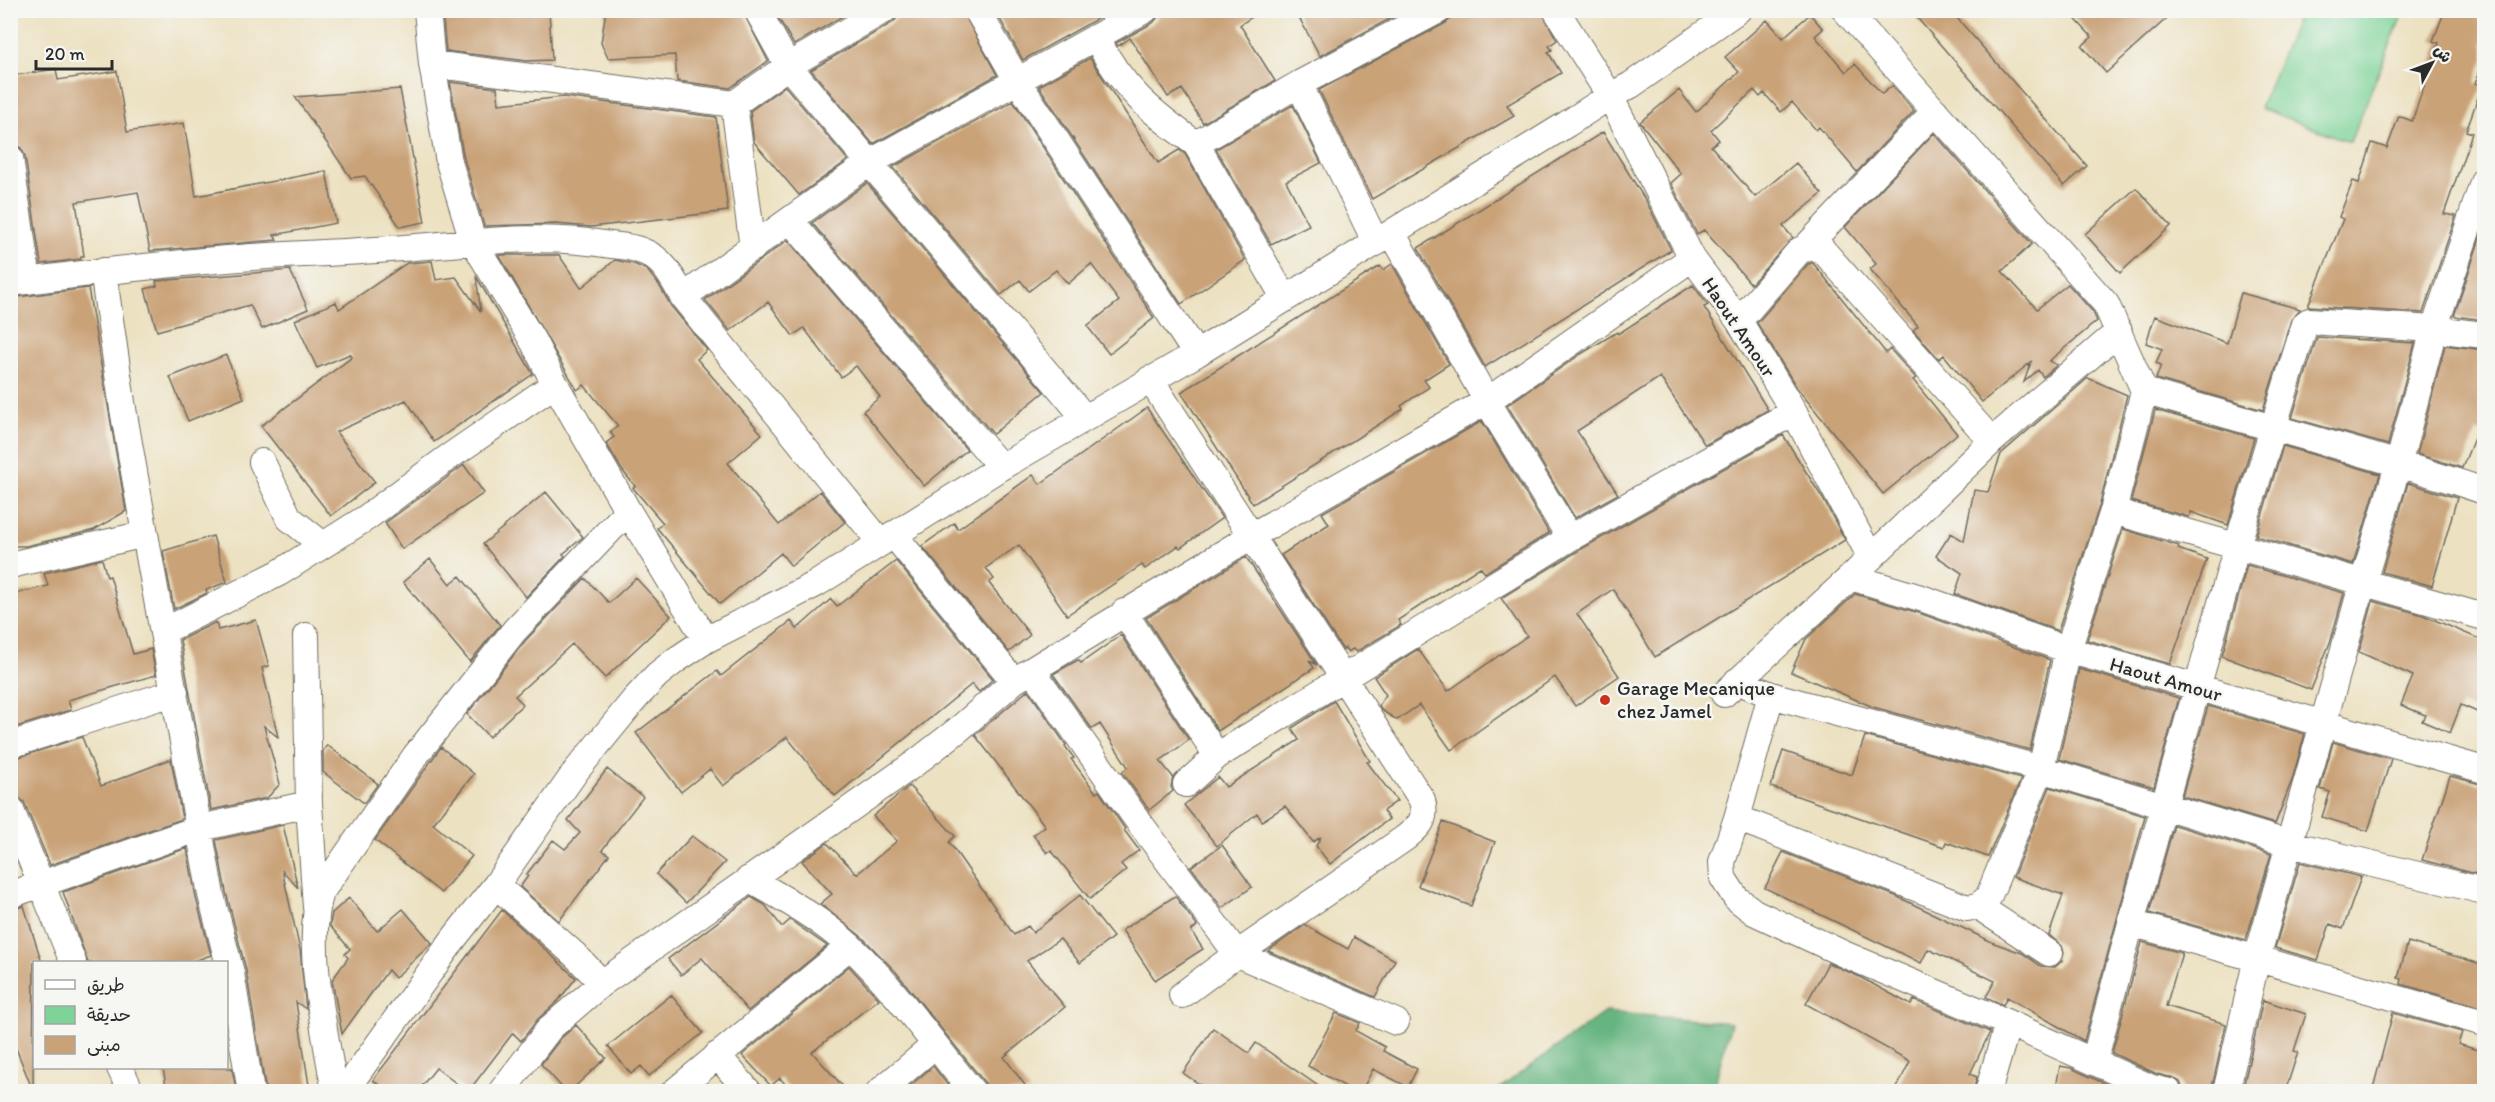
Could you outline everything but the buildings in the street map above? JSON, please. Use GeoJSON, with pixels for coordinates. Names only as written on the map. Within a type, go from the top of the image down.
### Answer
{"type":"FeatureCollection","features":[{"type":"Feature","properties":{"kind":"street"},"geometry":{"type":"LineString","coordinates":[[427,10],[432,64],[449,162],[473,241],[533,341],[628,511],[706,640]]}},
{"type":"Feature","properties":{"kind":"street"},"geometry":{"type":"LineString","coordinates":[[757,10],[788,66],[1085,418]]}},
{"type":"Feature","properties":{"kind":"street"},"geometry":{"type":"LineString","coordinates":[[432,64],[734,104],[788,66],[884,10]]}},
{"type":"Feature","properties":{"kind":"street"},"geometry":{"type":"LineString","coordinates":[[976,10],[1017,80],[1196,354]]}},
{"type":"Feature","properties":{"kind":"street"},"geometry":{"type":"LineString","coordinates":[[684,297],[869,163],[1146,10]]}},
{"type":"Feature","properties":{"kind":"street"},"geometry":{"type":"LineString","coordinates":[[1196,144],[1299,84],[1439,10]]}},
{"type":"Feature","properties":{"kind":"street"},"geometry":{"type":"LineString","coordinates":[[1737,818],[1967,908],[1978,906],[1988,898],[2041,769],[2068,650],[2113,511],[2144,391],[2106,304],[1845,10]]}},
{"type":"Feature","properties":{"kind":"street","name":"Haout Amour"},"geometry":{"type":"LineString","coordinates":[[1555,11],[1610,96],[1692,258],[1739,321],[1794,412],[1870,556]]}},
{"type":"Feature","properties":{"kind":"street"},"geometry":{"type":"LineString","coordinates":[[344,1092],[455,937],[496,885],[576,771],[657,675],[706,640],[816,584],[1000,467],[1196,354],[1631,85],[1734,12]]}},
{"type":"Feature","properties":{"kind":"street"},"geometry":{"type":"LineString","coordinates":[[1096,37],[1118,75],[1138,98],[1154,114],[1196,144],[1285,299]]}},
{"type":"Feature","properties":{"kind":"street"},"geometry":{"type":"LineString","coordinates":[[1299,84],[1384,238],[1488,401],[1570,538]]}},
{"type":"Feature","properties":{"kind":"street"},"geometry":{"type":"LineString","coordinates":[[734,104],[753,248]]}},
{"type":"Feature","properties":{"kind":"street"},"geometry":{"type":"LineString","coordinates":[[1739,321],[1800,250],[1806,247],[1935,111]]}},
{"type":"Feature","properties":{"kind":"street"},"geometry":{"type":"LineString","coordinates":[[10,158],[19,282],[103,271],[243,258],[439,246],[473,241],[585,240],[640,250],[653,256],[668,271],[684,297],[887,538],[1023,675],[1133,814],[1237,954],[1396,1022]]}},
{"type":"Feature","properties":{"kind":"street"},"geometry":{"type":"LineString","coordinates":[[2226,1092],[2258,958],[2363,582],[2399,462],[2434,329],[2478,212],[2484,180]]}},
{"type":"Feature","properties":{"kind":"street"},"geometry":{"type":"LineString","coordinates":[[790,220],[1000,467]]}},
{"type":"Feature","properties":{"kind":"street"},"geometry":{"type":"LineString","coordinates":[[1806,247],[1819,246],[1825,250],[1992,441]]}},
{"type":"Feature","properties":{"kind":"street"},"geometry":{"type":"LineString","coordinates":[[501,1092],[549,1028],[602,983],[914,764],[1023,675],[1253,535],[1488,401],[1692,258]]}},
{"type":"Feature","properties":{"kind":"street"},"geometry":{"type":"LineString","coordinates":[[103,271],[123,409],[145,534],[226,961]]}},
{"type":"Feature","properties":{"kind":"street"},"geometry":{"type":"LineString","coordinates":[[2094,1062],[2237,546],[2302,331],[2309,321],[2434,329],[2484,335]]}},
{"type":"Feature","properties":{"kind":"street"},"geometry":{"type":"LineString","coordinates":[[2119,331],[1992,441],[1870,556],[1851,577],[1730,688],[1770,694],[2041,769],[2290,844],[2484,891]]}},
{"type":"Feature","properties":{"kind":"street"},"geometry":{"type":"LineString","coordinates":[[1150,379],[1253,535],[1422,800],[1425,810],[1423,823],[1405,838],[1237,954],[1182,995]]}},
{"type":"Feature","properties":{"kind":"street"},"geometry":{"type":"LineString","coordinates":[[164,631],[279,573],[366,518],[446,459],[555,384]]}},
{"type":"Feature","properties":{"kind":"street"},"geometry":{"type":"LineString","coordinates":[[2144,391],[2273,429],[2399,462],[2484,491]]}},
{"type":"Feature","properties":{"kind":"street"},"geometry":{"type":"LineString","coordinates":[[1186,784],[1217,756],[1570,538],[1794,412]]}},
{"type":"Feature","properties":{"kind":"street"},"geometry":{"type":"LineString","coordinates":[[262,462],[289,518],[323,545]]}},
{"type":"Feature","properties":{"kind":"street"},"geometry":{"type":"LineString","coordinates":[[316,907],[321,892],[416,755],[514,631],[628,511]]}},
{"type":"Feature","properties":{"kind":"street"},"geometry":{"type":"LineString","coordinates":[[2113,511],[2484,617]]}},
{"type":"Feature","properties":{"kind":"street"},"geometry":{"type":"LineString","coordinates":[[10,565],[145,534]]}},
{"type":"Feature","properties":{"kind":"street","name":"Haout Amour"},"geometry":{"type":"LineString","coordinates":[[1851,577],[1924,599],[2068,650],[2484,770]]}},
{"type":"Feature","properties":{"kind":"street"},"geometry":{"type":"LineString","coordinates":[[1124,612],[1217,756]]}},
{"type":"Feature","properties":{"kind":"street"},"geometry":{"type":"LineString","coordinates":[[306,636],[309,804],[316,907],[313,939],[335,1092]]}},
{"type":"Feature","properties":{"kind":"street"},"geometry":{"type":"LineString","coordinates":[[10,745],[176,693]]}},
{"type":"Feature","properties":{"kind":"street"},"geometry":{"type":"LineString","coordinates":[[1770,694],[1737,818],[1722,862],[1723,878],[1736,898],[1754,912],[1846,955],[2008,1023],[2157,1090]]}},
{"type":"Feature","properties":{"kind":"street"},"geometry":{"type":"LineString","coordinates":[[10,896],[200,828],[309,804]]}},
{"type":"Feature","properties":{"kind":"street"},"geometry":{"type":"LineString","coordinates":[[10,808],[73,961]]}},
{"type":"Feature","properties":{"kind":"street"},"geometry":{"type":"LineString","coordinates":[[749,879],[796,905],[850,946],[871,967],[973,1092]]}},
{"type":"Feature","properties":{"kind":"street"},"geometry":{"type":"LineString","coordinates":[[496,885],[576,956],[602,983]]}},
{"type":"Feature","properties":{"kind":"street"},"geometry":{"type":"LineString","coordinates":[[1978,906],[2049,953]]}},
{"type":"Feature","properties":{"kind":"street"},"geometry":{"type":"LineString","coordinates":[[2131,923],[2484,1023]]}},
{"type":"Feature","properties":{"kind":"street"},"geometry":{"type":"LineString","coordinates":[[674,1092],[850,946]]}},
{"type":"Feature","properties":{"kind":"street"},"geometry":{"type":"LineString","coordinates":[[229,973],[251,1092]]}},
{"type":"Feature","properties":{"kind":"street"},"geometry":{"type":"LineString","coordinates":[[1988,1092],[2008,1023]]}},
{"type":"Feature","properties":{"kind":"street"},"geometry":{"type":"LineString","coordinates":[[879,1092],[934,1045]]}},
{"type":"Feature","properties":{"kind":"street"},"geometry":{"type":"LineString","coordinates":[[717,1055],[750,1092]]}},
{"type":"Feature","properties":{"kind":"street"},"geometry":{"type":"LineString","coordinates":[[120,1069],[131,1092]]}},
{"type":"Feature","properties":{"kind":"green space"},"geometry":{"type":"Polygon","coordinates":[[[2300,11],[2404,11],[2350,142],[2260,108],[2300,11]]]}},
{"type":"Feature","properties":{"kind":"green space"},"geometry":{"type":"Polygon","coordinates":[[[1605,1012],[1731,1023],[1713,1091],[1496,1091],[1605,1012]]]}},
{"type":"Feature","properties":{"kind":"place","name":"Garage Mecanique chez Jamel"},"geometry":{"type":"Point","coordinates":[1605,700]}}]}
